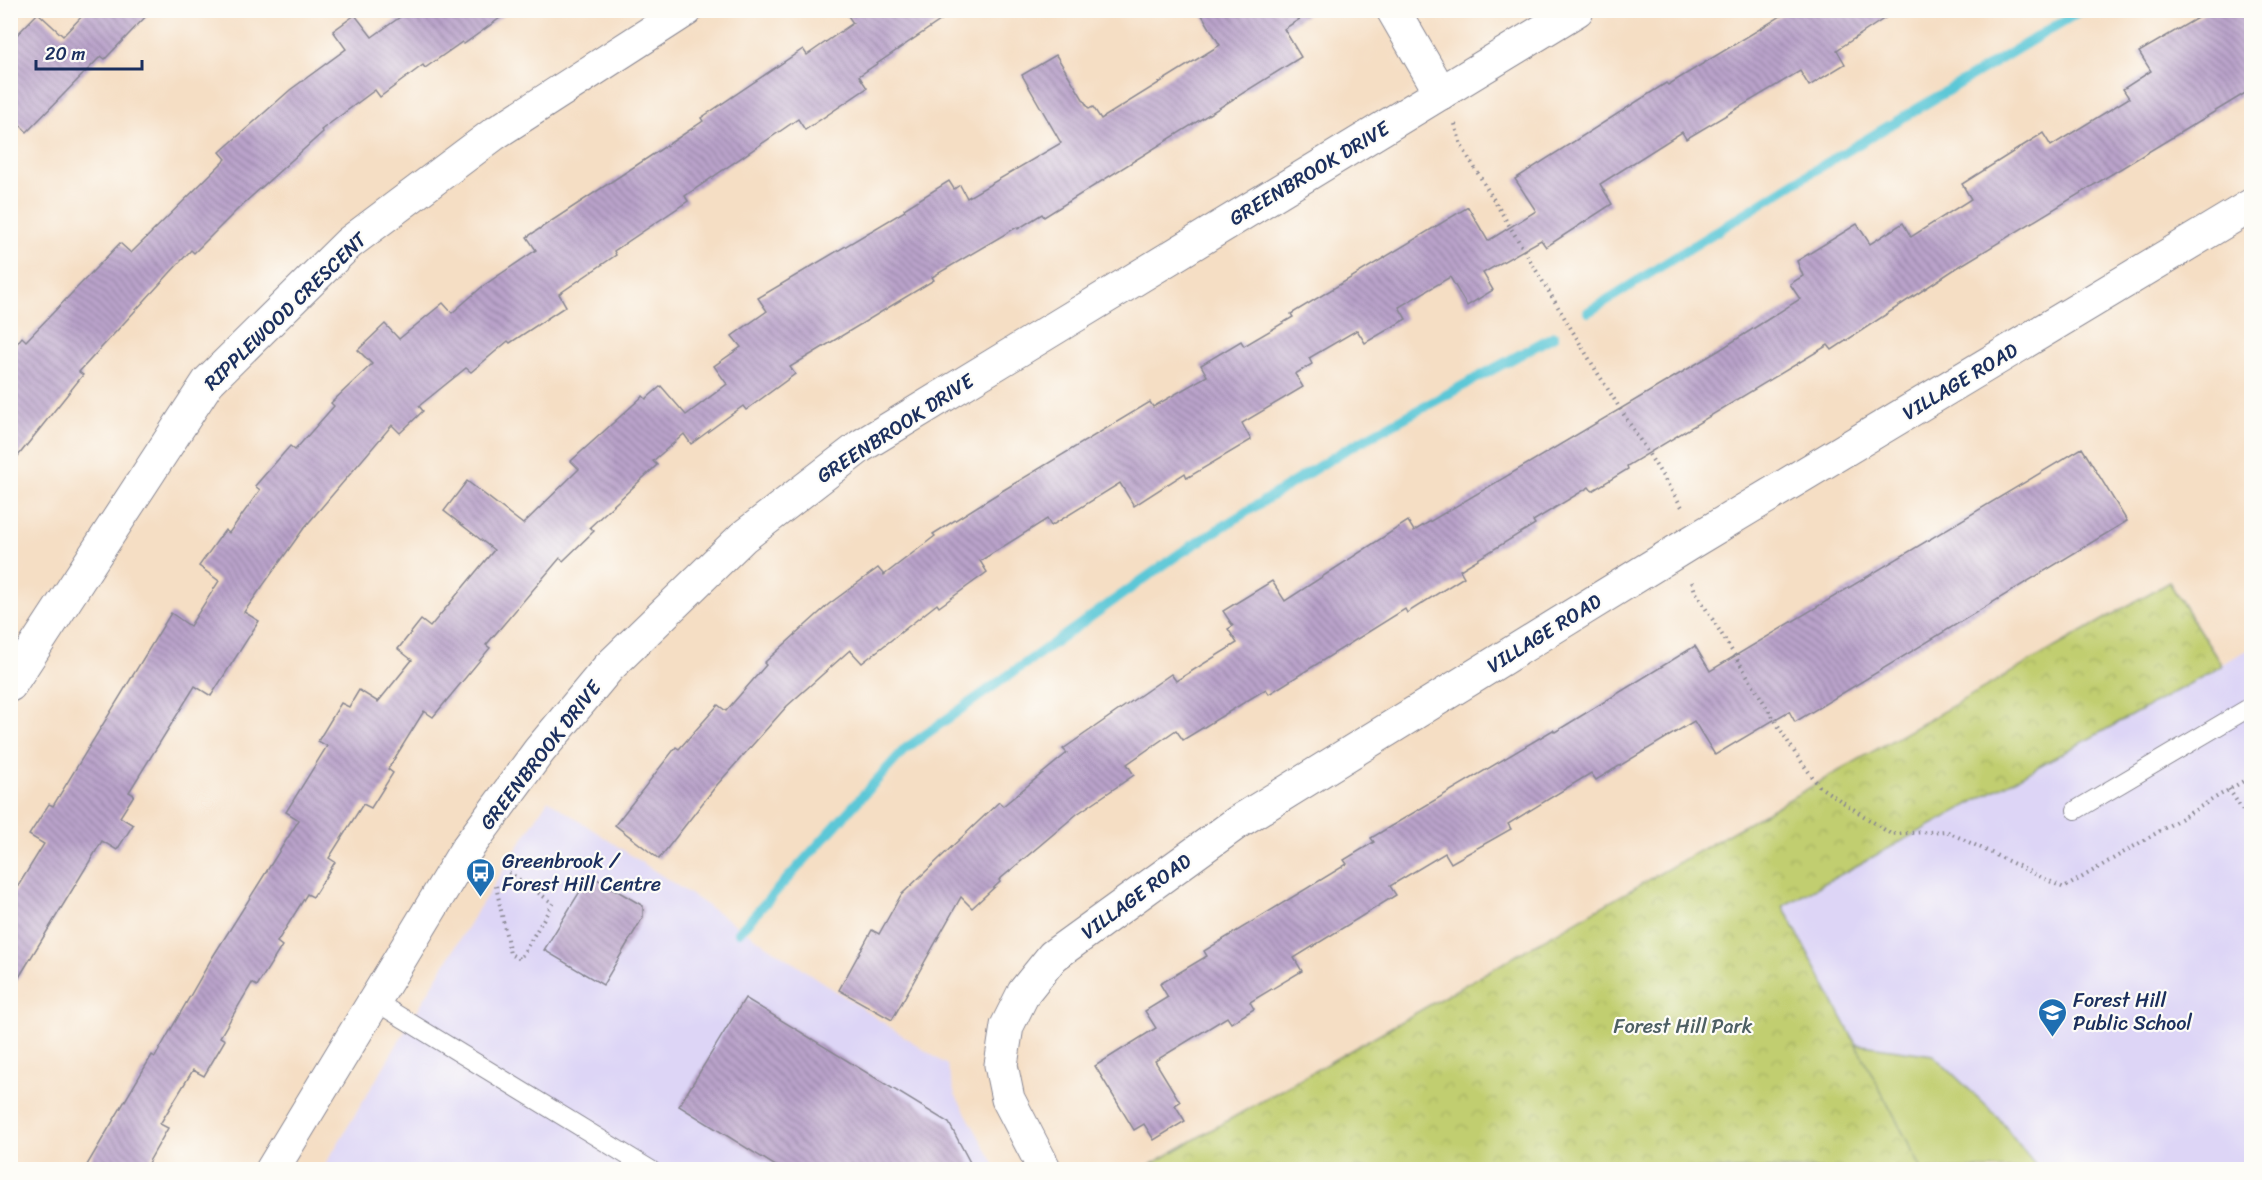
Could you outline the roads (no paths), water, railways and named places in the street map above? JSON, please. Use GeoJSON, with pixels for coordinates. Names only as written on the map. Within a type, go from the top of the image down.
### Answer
{"type":"FeatureCollection","features":[{"type":"Feature","properties":{"kind":"street","name":"RIPPLEWOOD CRESCENT"},"geometry":{"type":"LineString","coordinates":[[10,685],[208,382],[216,374],[349,243],[494,134],[686,10]]}},
{"type":"Feature","properties":{"kind":"street"},"geometry":{"type":"LineString","coordinates":[[1393,10],[1441,93]]}},
{"type":"Feature","properties":{"kind":"street","name":"GREENBROOK DRIVE"},"geometry":{"type":"LineString","coordinates":[[272,1170],[466,850],[539,751],[608,668],[743,537],[861,446],[1577,10]]}},
{"type":"Feature","properties":{"kind":"street","name":"VILLAGE ROAD"},"geometry":{"type":"LineString","coordinates":[[1045,1170],[1008,1099],[1001,1065],[1007,1026],[1024,992],[1053,956],[1238,822],[1690,543],[2252,205]]}},
{"type":"Feature","properties":{"kind":"lane"},"geometry":{"type":"LineString","coordinates":[[2076,810],[2252,706]]}},
{"type":"Feature","properties":{"kind":"lane"},"geometry":{"type":"LineString","coordinates":[[373,1000],[651,1170]]}},
{"type":"Feature","properties":{"kind":"waterway"},"geometry":{"type":"LineString","coordinates":[[1588,312],[1792,184],[2082,10]]}},
{"type":"Feature","properties":{"kind":"waterway"},"geometry":{"type":"LineString","coordinates":[[739,932],[905,749],[1179,554],[1345,450],[1554,336]]}},
{"type":"Feature","properties":{"kind":"place","name":"Greenbrook / Forest Hill Centre"},"geometry":{"type":"Point","coordinates":[481,898]}},
{"type":"Feature","properties":{"kind":"place","name":"Forest Hill Public School"},"geometry":{"type":"Point","coordinates":[2052,1038]}},
{"type":"Feature","properties":{"kind":"park label","name":"Forest Hill Park"},"geometry":{"type":"Point","coordinates":[1683,1026]}}]}
